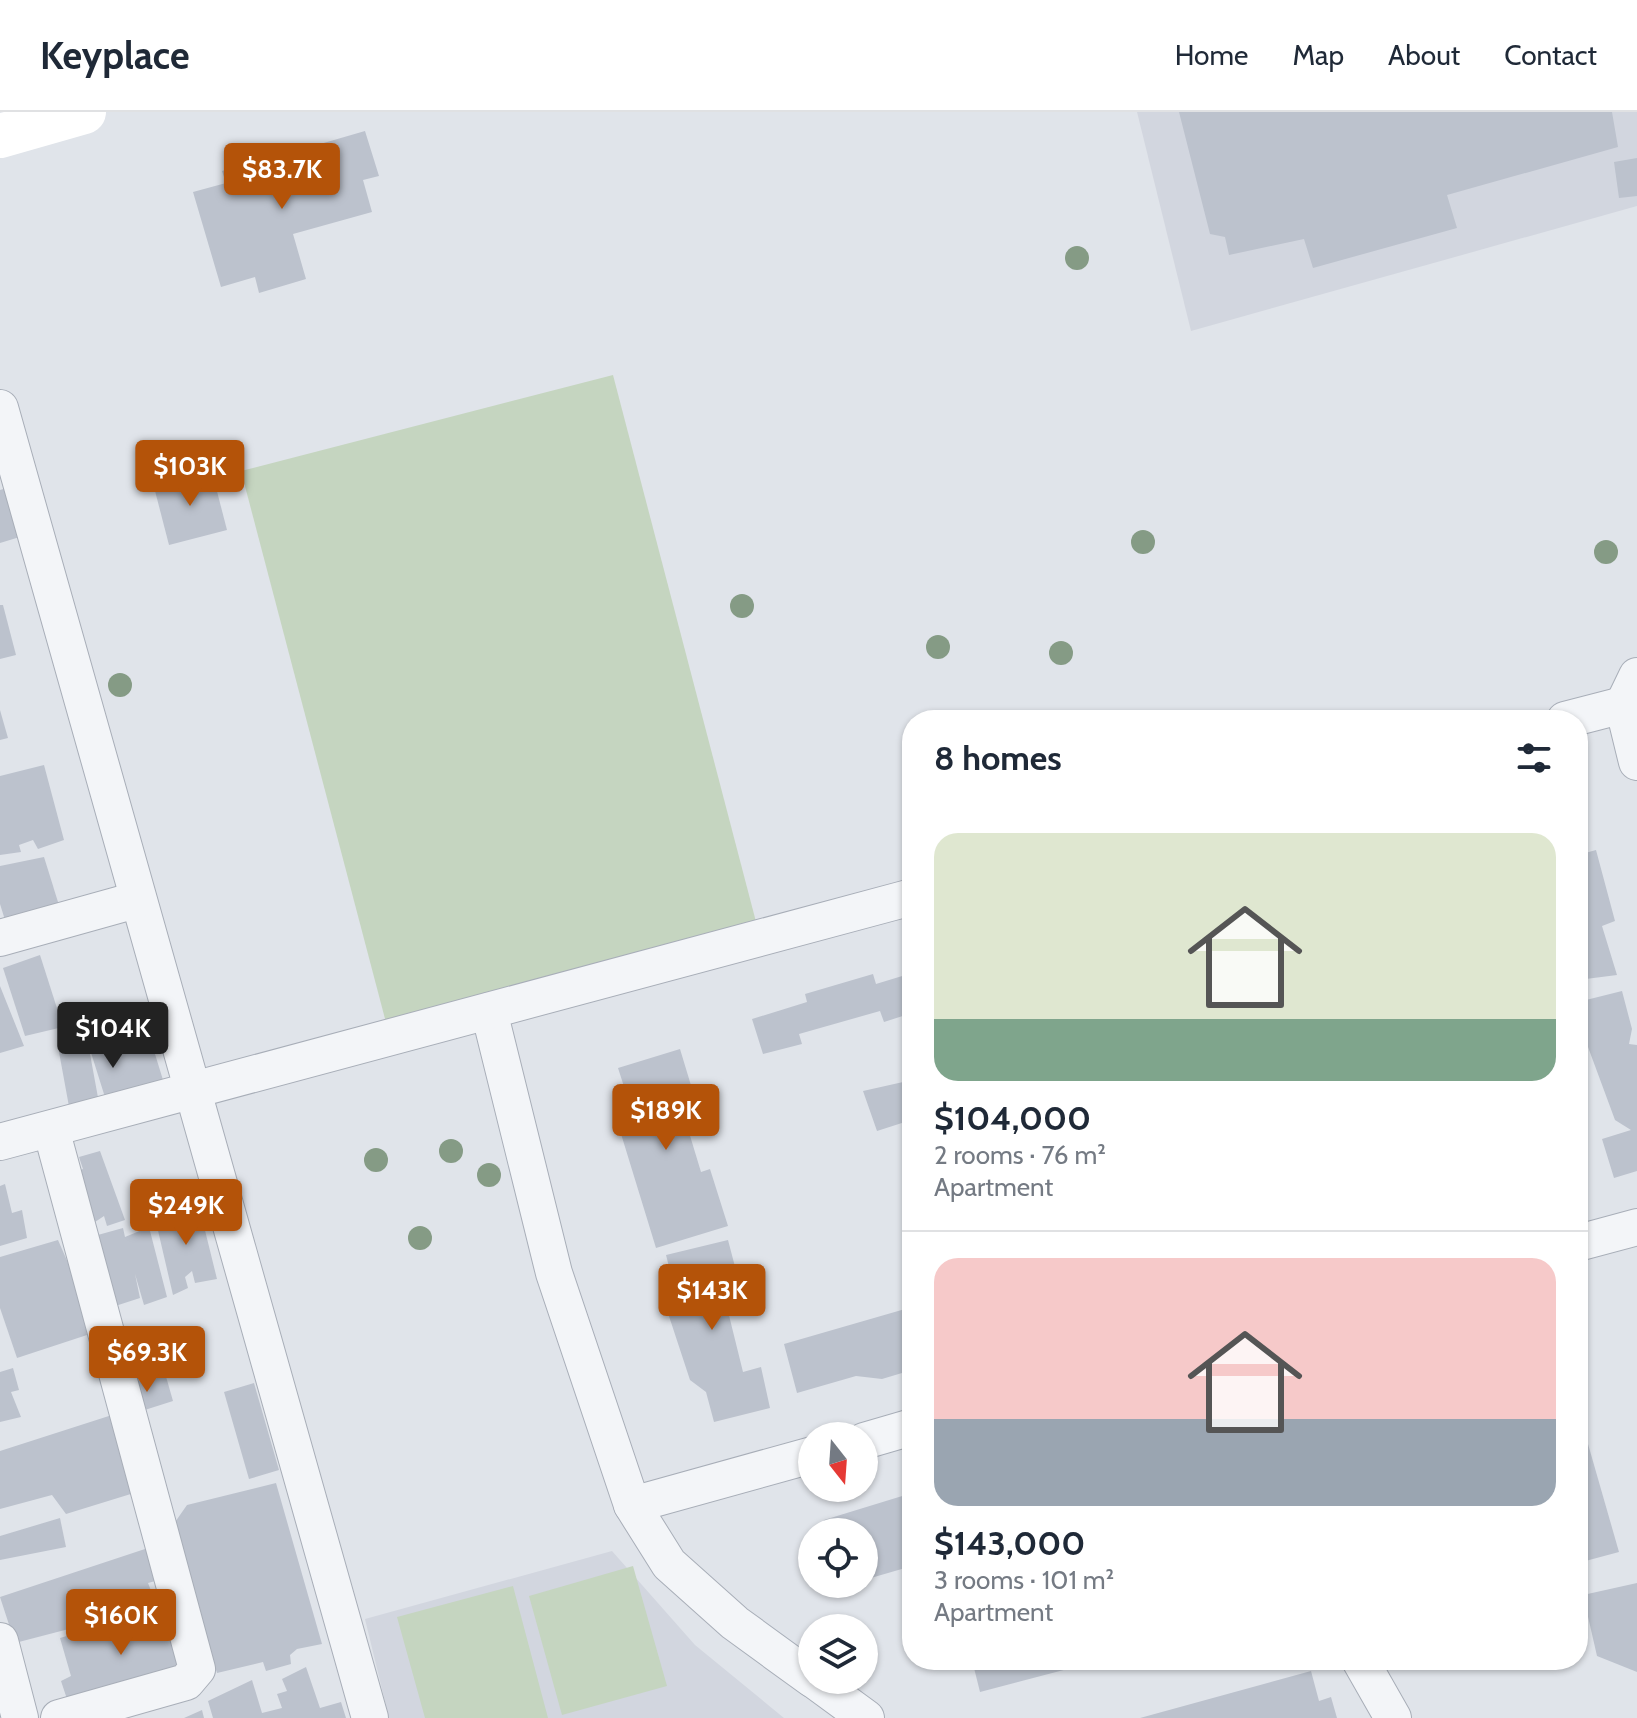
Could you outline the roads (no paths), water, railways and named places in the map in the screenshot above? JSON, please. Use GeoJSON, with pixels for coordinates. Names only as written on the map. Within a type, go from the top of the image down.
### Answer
{"type":"FeatureCollection","features":[{"type":"Feature","properties":{"kind":"street"},"geometry":{"type":"LineString","coordinates":[[0,136],[84,112]]}},
{"type":"Feature","properties":{"kind":"street"},"geometry":{"type":"LineString","coordinates":[[0,408],[136,900],[194,1089],[370,1718]]}},
{"type":"Feature","properties":{"kind":"street"},"geometry":{"type":"LineString","coordinates":[[1587,710],[1630,690],[1637,762]]}},
{"type":"Feature","properties":{"kind":"street"},"geometry":{"type":"LineString","coordinates":[[0,938],[136,900]]}},
{"type":"Feature","properties":{"kind":"street"},"geometry":{"type":"LineString","coordinates":[[0,1142],[902,900]]}},
{"type":"Feature","properties":{"kind":"street"},"geometry":{"type":"LineString","coordinates":[[489,1011],[554,1273],[632,1505],[669,1564],[735,1623],[798,1668]]}},
{"type":"Feature","properties":{"kind":"street"},"geometry":{"type":"LineString","coordinates":[[51,1129],[197,1669],[186,1682],[59,1718]]}},
{"type":"Feature","properties":{"kind":"street"},"geometry":{"type":"LineString","coordinates":[[1588,1240],[1637,1227]]}},
{"type":"Feature","properties":{"kind":"street"},"geometry":{"type":"LineString","coordinates":[[878,1437],[902,1430]]}},
{"type":"Feature","properties":{"kind":"street"},"geometry":{"type":"LineString","coordinates":[[632,1505],[798,1459]]}},
{"type":"Feature","properties":{"kind":"street"},"geometry":{"type":"LineString","coordinates":[[0,1641],[20,1718]]}},
{"type":"Feature","properties":{"kind":"street"},"geometry":{"type":"LineString","coordinates":[[1366,1670],[1393,1718]]}},
{"type":"Feature","properties":{"kind":"street"},"geometry":{"type":"LineString","coordinates":[[833,1694],[866,1718]]}}]}
